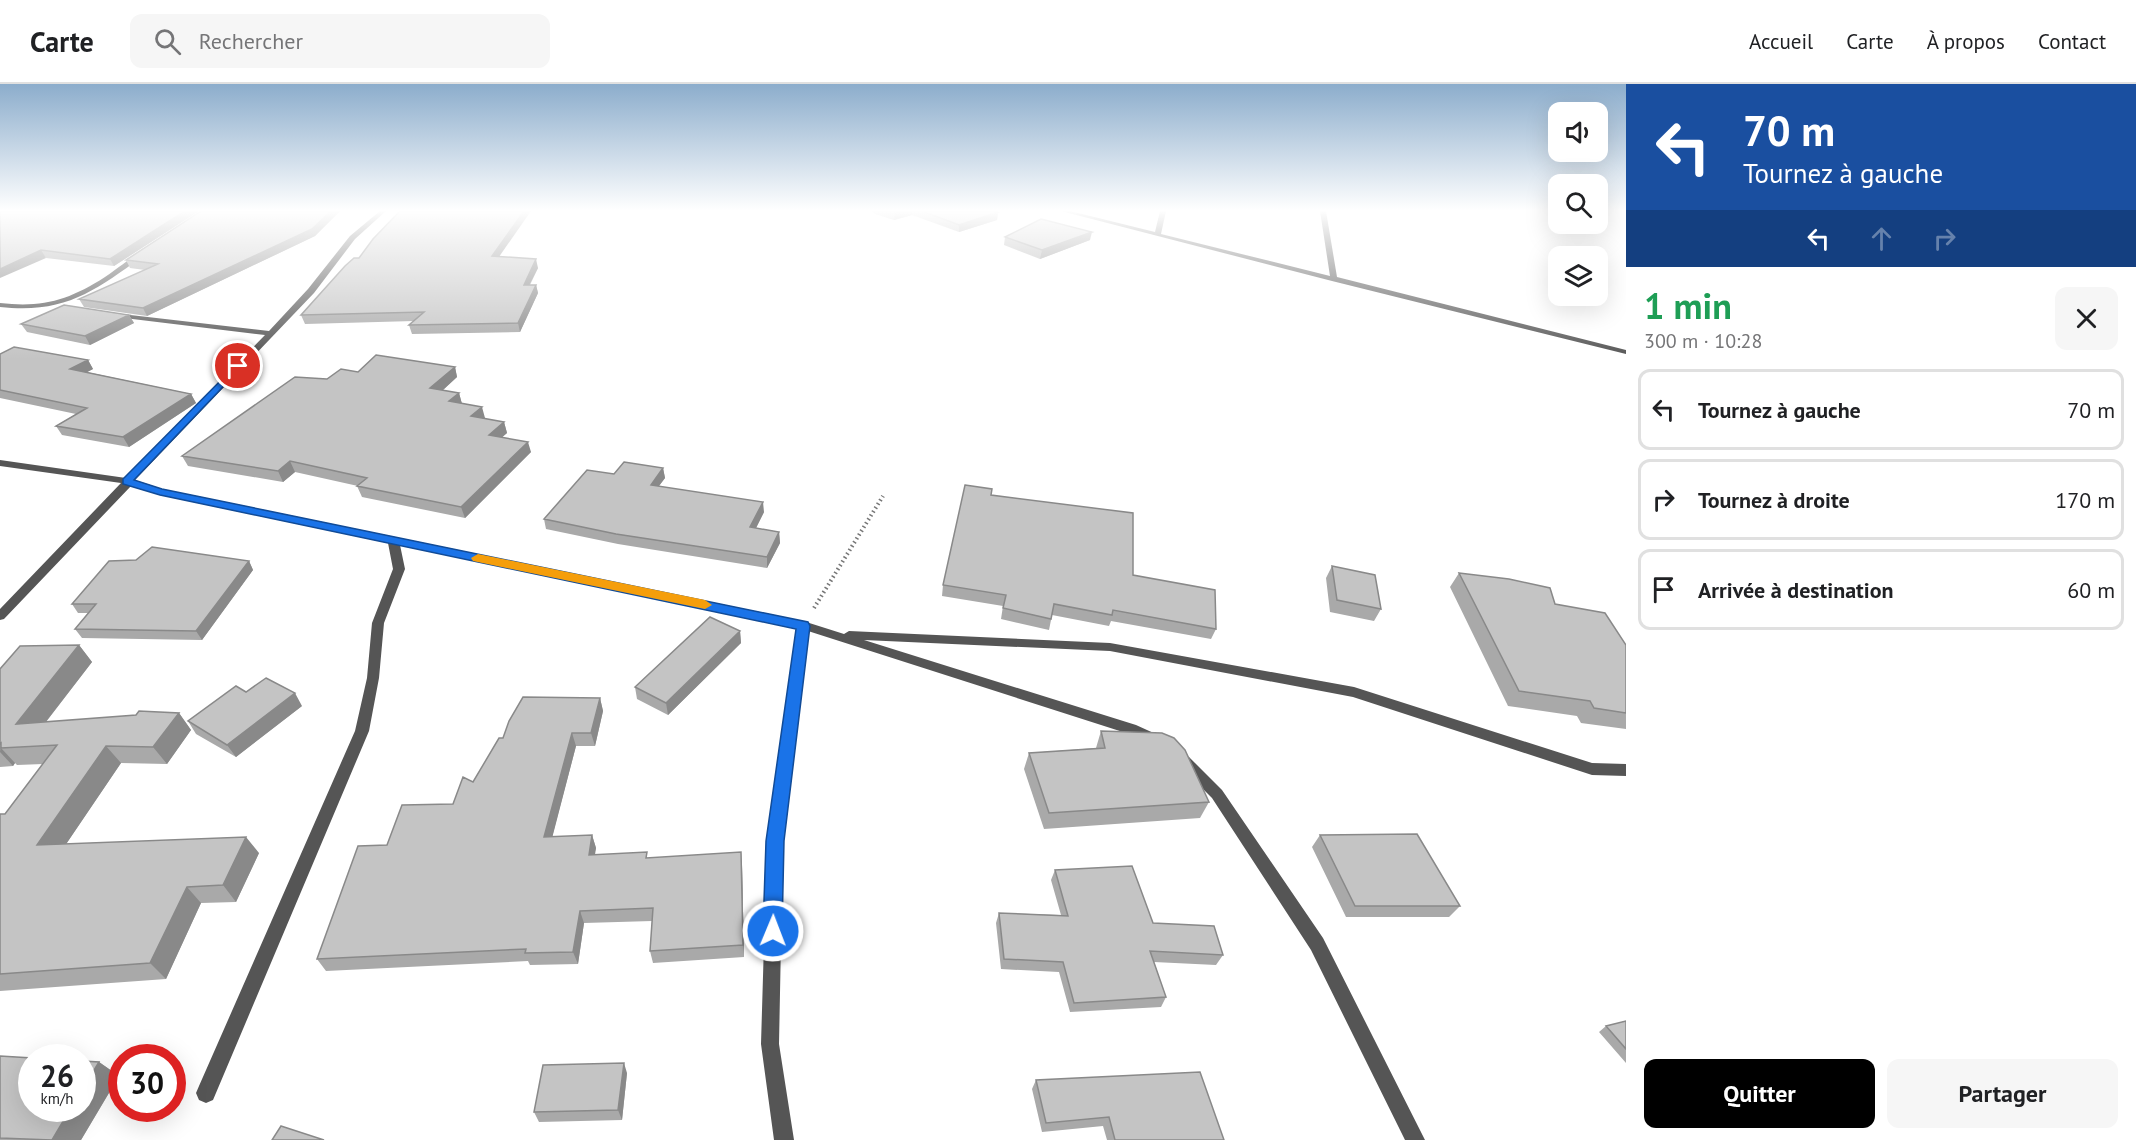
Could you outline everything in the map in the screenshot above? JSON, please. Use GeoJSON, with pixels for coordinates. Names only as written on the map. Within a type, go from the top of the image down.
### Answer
{"type":"FeatureCollection","features":[{"type":"Feature","properties":{"kind":"street"},"geometry":{"type":"LineString","coordinates":[[0,306],[26,310],[53,306],[75,298],[133,260]]}},
{"type":"Feature","properties":{"kind":"street"},"geometry":{"type":"LineString","coordinates":[[0,616],[311,291],[334,260]]}},
{"type":"Feature","properties":{"kind":"street"},"geometry":{"type":"LineString","coordinates":[[1257,260],[1626,352]]}},
{"type":"Feature","properties":{"kind":"street"},"geometry":{"type":"LineString","coordinates":[[1332,260],[1335,280]]}},
{"type":"Feature","properties":{"kind":"street"},"geometry":{"type":"LineString","coordinates":[[53,306],[72,308]]}},
{"type":"Feature","properties":{"kind":"street"},"geometry":{"type":"LineString","coordinates":[[111,314],[141,320],[270,333]]}},
{"type":"Feature","properties":{"kind":"street"},"geometry":{"type":"LineString","coordinates":[[0,463],[127,482],[160,492],[803,626],[1131,729],[1168,747],[1217,794],[1317,944],[1415,1140]]}},
{"type":"Feature","properties":{"kind":"street"},"geometry":{"type":"LineString","coordinates":[[206,1093],[362,731],[373,678],[378,623],[399,569],[393,540]]}},
{"type":"Feature","properties":{"kind":"street"},"geometry":{"type":"LineString","coordinates":[[784,1140],[770,1044],[775,841],[803,626]]}},
{"type":"Feature","properties":{"kind":"street"},"geometry":{"type":"LineString","coordinates":[[830,634],[1110,647],[1354,692],[1592,769],[1626,770]]}},
{"type":"Feature","properties":{"kind":"path"},"geometry":{"type":"LineString","coordinates":[[803,626],[883,496]]}},
{"type":"Feature","properties":{"kind":"building"},"geometry":{"type":"Polygon","coordinates":[[[0,260],[19,260],[0,269],[0,260]]]}},
{"type":"Feature","properties":{"kind":"building"},"geometry":{"type":"Polygon","coordinates":[[[128,260],[245,260],[143,308],[79,299],[158,264],[128,260]]]}},
{"type":"Feature","properties":{"kind":"building"},"geometry":{"type":"Polygon","coordinates":[[[351,260],[535,260],[524,285],[536,285],[518,323],[409,325],[424,312],[301,315],[351,260]]]}},
{"type":"Feature","properties":{"kind":"building"},"geometry":{"type":"Polygon","coordinates":[[[64,305],[129,315],[85,336],[21,324],[64,305]]]}},
{"type":"Feature","properties":{"kind":"building"},"geometry":{"type":"Polygon","coordinates":[[[14,347],[88,360],[70,369],[191,394],[123,437],[56,426],[87,408],[0,390],[0,354],[14,347]]]}},
{"type":"Feature","properties":{"kind":"building"},"geometry":{"type":"Polygon","coordinates":[[[376,355],[455,367],[430,388],[459,393],[449,401],[482,407],[471,416],[504,422],[489,435],[528,442],[461,507],[357,486],[367,478],[290,461],[278,471],[182,456],[295,377],[327,379],[341,369],[358,372],[376,355]]]}},
{"type":"Feature","properties":{"kind":"building"},"geometry":{"type":"Polygon","coordinates":[[[624,462],[663,468],[651,485],[763,502],[750,527],[779,532],[767,557],[616,534],[544,519],[587,470],[614,474],[624,462]]]}},
{"type":"Feature","properties":{"kind":"building"},"geometry":{"type":"Polygon","coordinates":[[[965,485],[992,489],[991,495],[1133,513],[1133,575],[1215,590],[1216,629],[1113,610],[1112,615],[1054,604],[1051,619],[1003,608],[1006,595],[943,585],[965,485]]]}},
{"type":"Feature","properties":{"kind":"building"},"geometry":{"type":"Polygon","coordinates":[[[152,547],[249,561],[196,631],[75,629],[96,604],[72,604],[109,561],[136,560],[152,547]]]}},
{"type":"Feature","properties":{"kind":"building"},"geometry":{"type":"Polygon","coordinates":[[[1332,566],[1375,575],[1381,609],[1337,600],[1332,566]]]}},
{"type":"Feature","properties":{"kind":"building"},"geometry":{"type":"Polygon","coordinates":[[[1459,573],[1509,579],[1550,588],[1555,604],[1605,613],[1626,645],[1626,713],[1594,708],[1590,701],[1519,691],[1459,573]]]}},
{"type":"Feature","properties":{"kind":"building"},"geometry":{"type":"Polygon","coordinates":[[[710,617],[740,631],[666,703],[635,687],[710,617]]]}},
{"type":"Feature","properties":{"kind":"building"},"geometry":{"type":"Polygon","coordinates":[[[79,645],[16,724],[136,715],[139,711],[179,713],[153,747],[106,746],[37,845],[246,837],[223,885],[187,887],[150,963],[0,974],[0,814],[5,814],[57,745],[1,748],[0,669],[20,646],[79,645]]]}},
{"type":"Feature","properties":{"kind":"building"},"geometry":{"type":"Polygon","coordinates":[[[266,678],[295,693],[227,745],[188,721],[236,686],[246,692],[266,678]]]}},
{"type":"Feature","properties":{"kind":"building"},"geometry":{"type":"Polygon","coordinates":[[[523,697],[600,698],[591,733],[572,733],[544,837],[592,835],[589,855],[647,852],[646,858],[741,852],[743,945],[650,951],[653,908],[580,911],[573,952],[525,953],[526,949],[317,959],[358,846],[387,845],[402,805],[453,804],[463,777],[473,782],[499,738],[503,738],[509,721],[523,697]]]}},
{"type":"Feature","properties":{"kind":"building"},"geometry":{"type":"Polygon","coordinates":[[[1101,731],[1162,733],[1174,738],[1185,750],[1209,802],[1049,813],[1029,753],[1105,748],[1101,731]]]}},
{"type":"Feature","properties":{"kind":"building"},"geometry":{"type":"Polygon","coordinates":[[[1417,834],[1460,906],[1355,906],[1320,835],[1417,834]]]}},
{"type":"Feature","properties":{"kind":"building"},"geometry":{"type":"Polygon","coordinates":[[[1132,866],[1153,923],[1214,926],[1223,955],[1150,951],[1166,997],[1074,1003],[1063,962],[1004,959],[999,913],[1068,916],[1055,870],[1132,866]]]}},
{"type":"Feature","properties":{"kind":"building"},"geometry":{"type":"Polygon","coordinates":[[[1626,1021],[1626,1049],[1606,1026],[1626,1021]]]}},
{"type":"Feature","properties":{"kind":"building"},"geometry":{"type":"Polygon","coordinates":[[[0,1056],[18,1057],[18,1122],[63,1122],[52,1140],[0,1138],[0,1056]]]}},
{"type":"Feature","properties":{"kind":"building"},"geometry":{"type":"Polygon","coordinates":[[[624,1063],[618,1110],[534,1112],[543,1065],[624,1063]]]}},
{"type":"Feature","properties":{"kind":"building"},"geometry":{"type":"Polygon","coordinates":[[[1200,1072],[1224,1140],[1115,1140],[1109,1117],[1046,1123],[1036,1080],[1200,1072]]]}},
{"type":"Feature","properties":{"kind":"building"},"geometry":{"type":"Polygon","coordinates":[[[281,1126],[324,1140],[272,1140],[281,1126]]]}},
{"type":"Feature","properties":{"kind":"slow traffic"},"geometry":{"type":"LineString","coordinates":[[478,558],[705,605]]}},
{"type":"Feature","properties":{"kind":"route"},"geometry":{"type":"LineString","coordinates":[[238,366],[127,482],[160,492],[803,626],[775,841],[773,931]]}}]}
